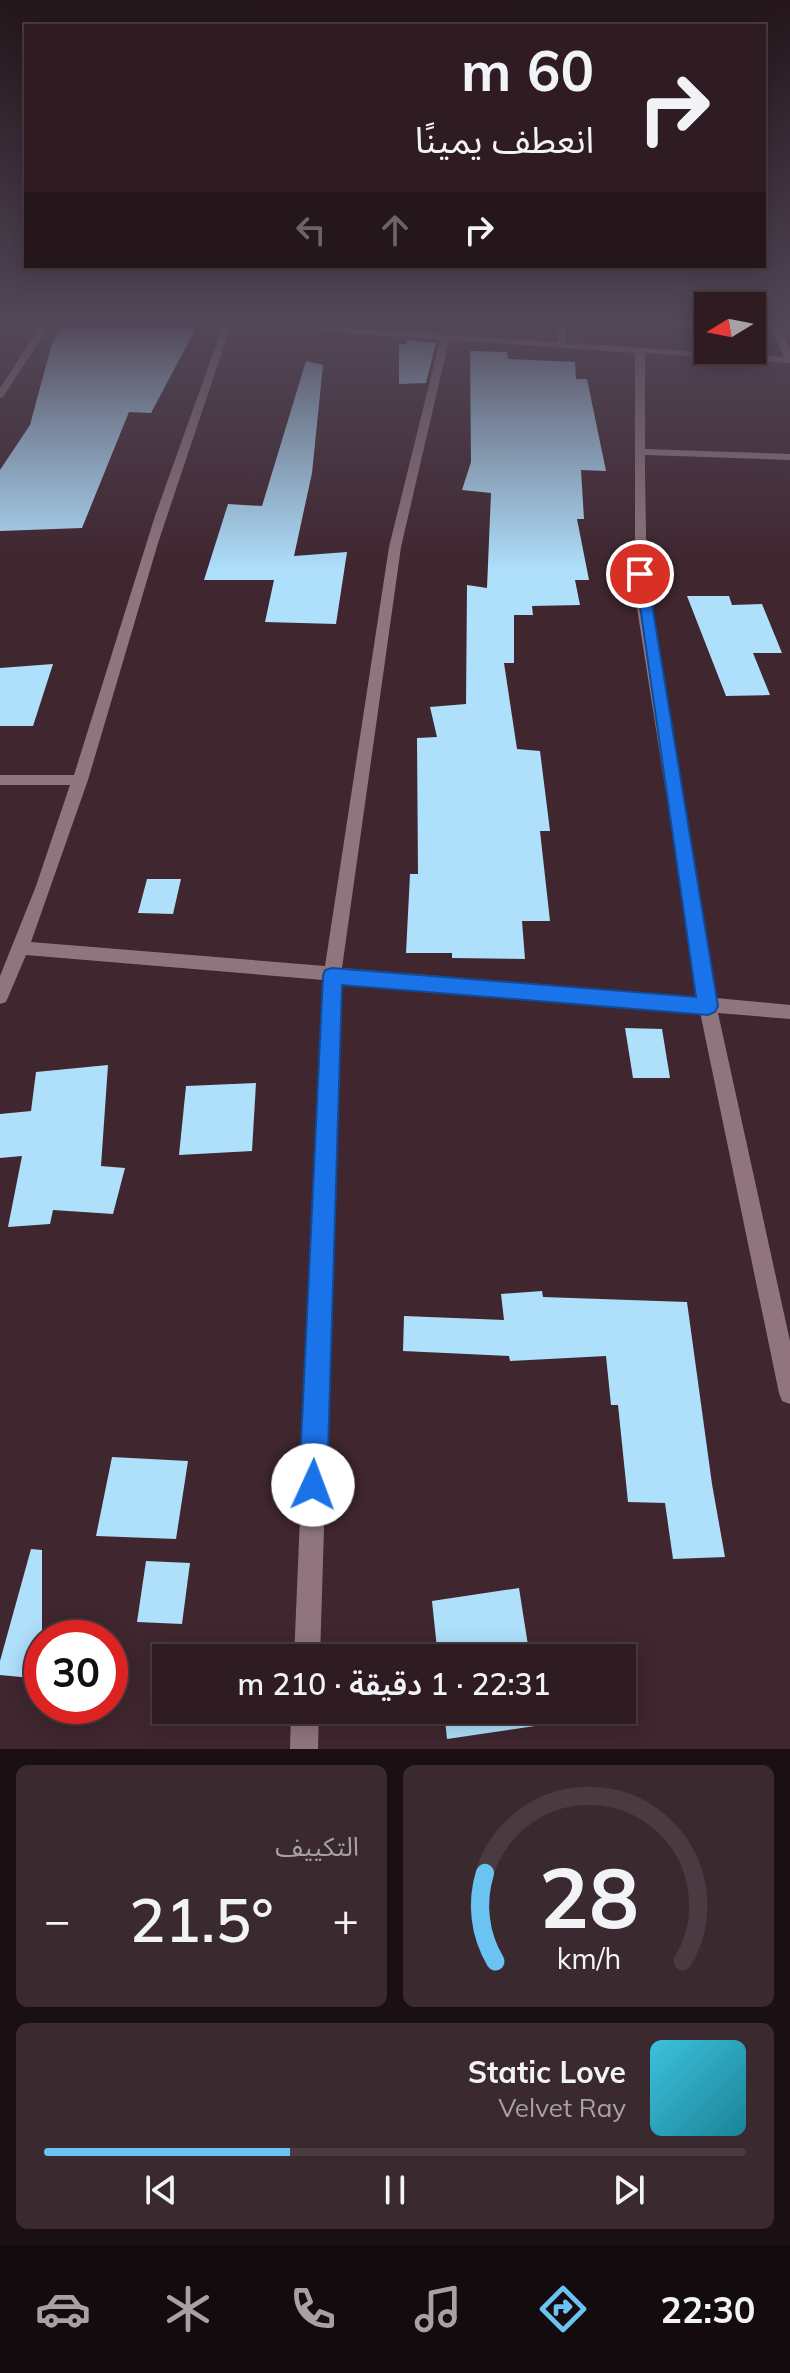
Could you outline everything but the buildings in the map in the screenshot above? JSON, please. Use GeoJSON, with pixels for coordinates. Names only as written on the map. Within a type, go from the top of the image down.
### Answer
{"type":"FeatureCollection","features":[{"type":"Feature","properties":{"kind":"street"},"geometry":{"type":"LineString","coordinates":[[0,997],[21,948],[81,780],[153,540],[199,407]]}},
{"type":"Feature","properties":{"kind":"street"},"geometry":{"type":"LineString","coordinates":[[308,1644],[332,976],[395,547],[429,407]]}},
{"type":"Feature","properties":{"kind":"street"},"geometry":{"type":"LineString","coordinates":[[641,407],[638,555],[641,595],[708,1006],[790,1393]]}},
{"type":"Feature","properties":{"kind":"street"},"geometry":{"type":"LineString","coordinates":[[642,452],[790,457]]}},
{"type":"Feature","properties":{"kind":"street"},"geometry":{"type":"LineString","coordinates":[[0,780],[81,780]]}},
{"type":"Feature","properties":{"kind":"street"},"geometry":{"type":"LineString","coordinates":[[21,948],[790,1012]]}},
{"type":"Feature","properties":{"kind":"street"},"geometry":{"type":"LineString","coordinates":[[304,1749],[305,1724]]}},
{"type":"Feature","properties":{"kind":"route"},"geometry":{"type":"LineString","coordinates":[[313,1485],[332,976],[708,1006],[640,574]]}}]}
